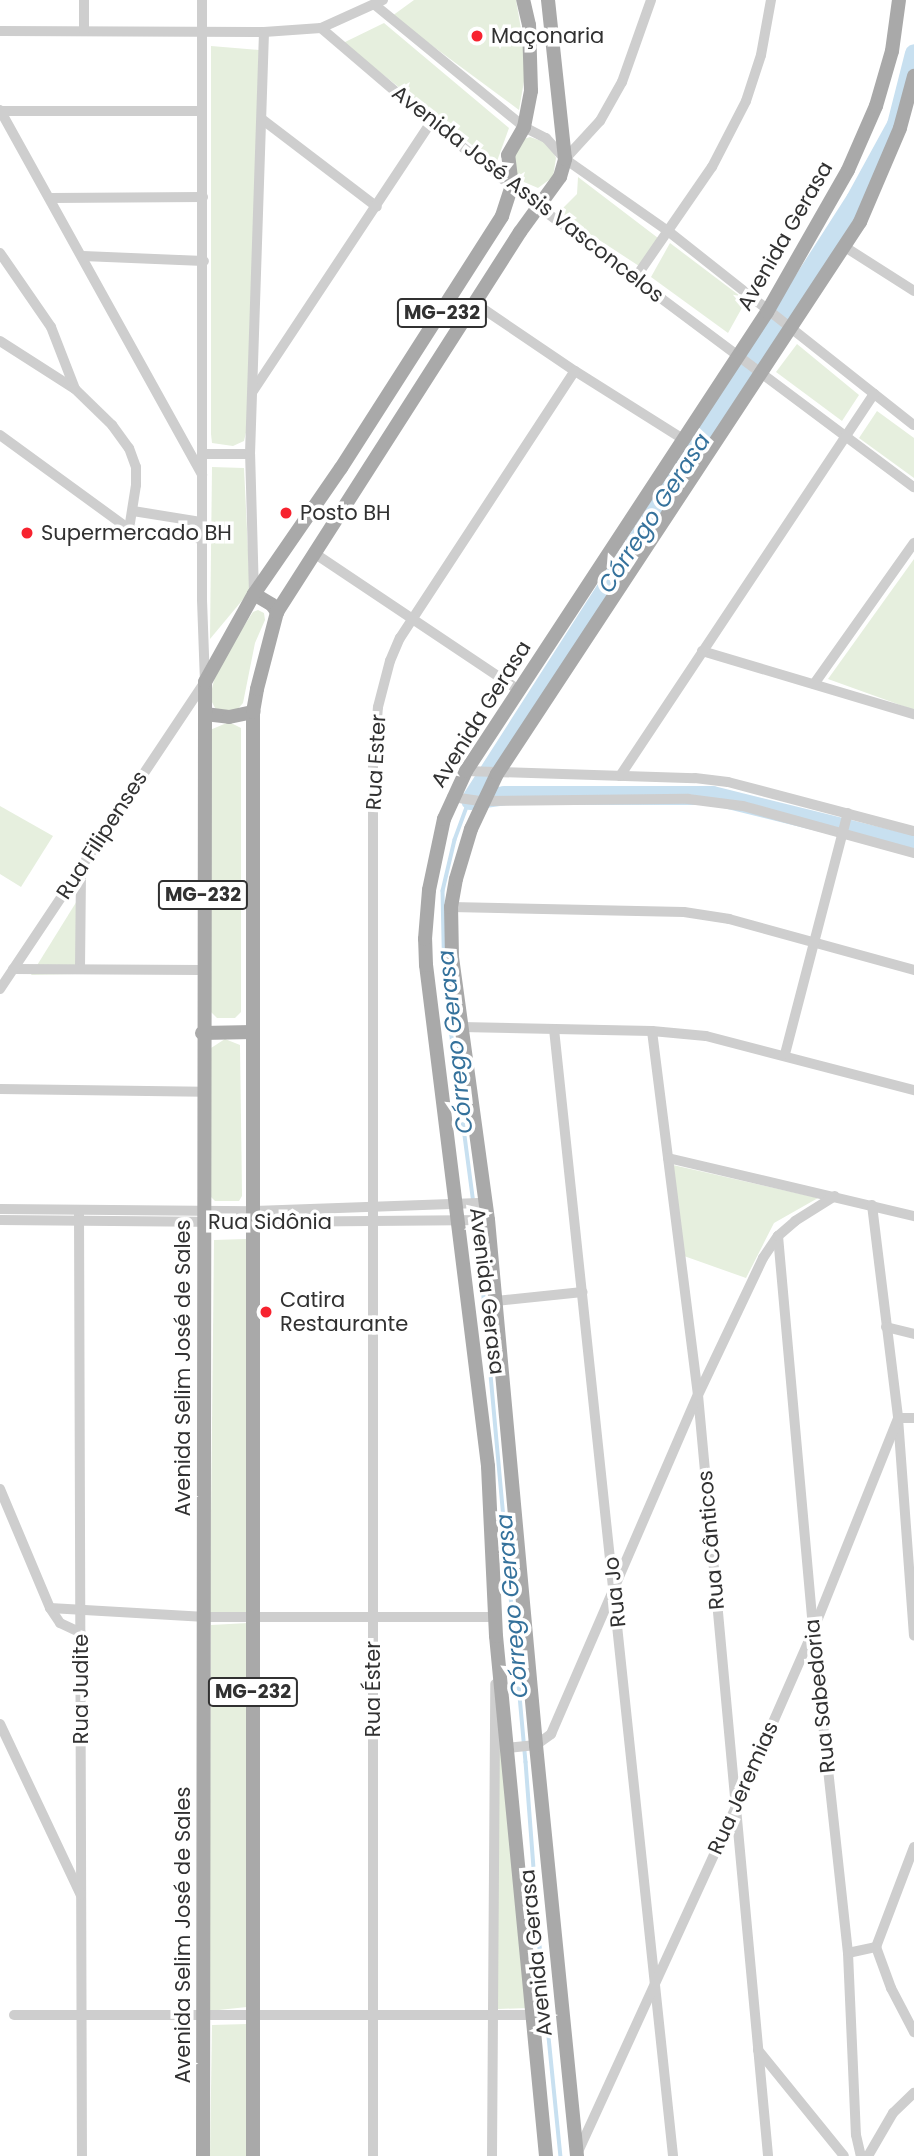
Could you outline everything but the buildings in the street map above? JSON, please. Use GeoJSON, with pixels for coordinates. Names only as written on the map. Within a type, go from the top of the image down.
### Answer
{"type":"FeatureCollection","features":[{"type":"Feature","properties":{"kind":"main road","name":"MG-232"},"geometry":{"type":"LineString","coordinates":[[254,594],[341,468],[502,216],[512,186],[508,155],[524,127],[529,111],[531,68],[523,0]]}},
{"type":"Feature","properties":{"kind":"main road"},"geometry":{"type":"LineString","coordinates":[[548,0],[565,159]]}},
{"type":"Feature","properties":{"kind":"main road","name":"Avenida Gerasa"},"geometry":{"type":"LineString","coordinates":[[577,2155],[533,1746],[496,1301],[483,1220],[452,957],[451,907],[456,878],[480,800],[777,320],[876,106],[892,51],[899,0]]}},
{"type":"Feature","properties":{"kind":"main road","name":"Avenida Gerasa"},"geometry":{"type":"LineString","coordinates":[[546,2156],[509,1748],[496,1636],[488,1466],[461,1220],[425,939],[429,890],[456,798],[519,690],[683,439],[748,365],[777,320],[845,247],[877,188],[900,128],[914,76]]}},
{"type":"Feature","properties":{"kind":"main road","name":"MG-232"},"geometry":{"type":"LineString","coordinates":[[253,2156],[253,712],[264,654],[277,612],[538,205],[560,177],[565,159]]}},
{"type":"Feature","properties":{"kind":"main road"},"geometry":{"type":"LineString","coordinates":[[341,468],[361,481]]}},
{"type":"Feature","properties":{"kind":"main road"},"geometry":{"type":"LineString","coordinates":[[254,594],[272,605],[277,612]]}},
{"type":"Feature","properties":{"kind":"main road","name":"Avenida Selim José de Sales"},"geometry":{"type":"LineString","coordinates":[[203,2156],[206,1617],[202,970],[205,682],[254,594]]}},
{"type":"Feature","properties":{"kind":"main road"},"geometry":{"type":"LineString","coordinates":[[205,714],[229,717],[253,712]]}},
{"type":"Feature","properties":{"kind":"main road"},"geometry":{"type":"LineString","coordinates":[[202,1033],[253,1032]]}},
{"type":"Feature","properties":{"kind":"street"},"geometry":{"type":"LineString","coordinates":[[84,0],[84,31]]}},
{"type":"Feature","properties":{"kind":"street"},"geometry":{"type":"LineString","coordinates":[[202,0],[202,522],[205,682]]}},
{"type":"Feature","properties":{"kind":"street"},"geometry":{"type":"LineString","coordinates":[[565,159],[600,121],[622,82],[651,0]]}},
{"type":"Feature","properties":{"kind":"street"},"geometry":{"type":"LineString","coordinates":[[636,277],[712,167],[746,101],[761,55],[771,0]]}},
{"type":"Feature","properties":{"kind":"street"},"geometry":{"type":"LineString","coordinates":[[0,31],[264,32],[321,28],[379,3],[524,127],[546,138],[565,159],[668,231],[777,320],[914,425]]}},
{"type":"Feature","properties":{"kind":"street","name":"Avenida José Assis Vasconcelos"},"geometry":{"type":"LineString","coordinates":[[321,28],[430,122],[512,186],[914,487]]}},
{"type":"Feature","properties":{"kind":"street"},"geometry":{"type":"LineString","coordinates":[[254,594],[250,454],[264,32]]}},
{"type":"Feature","properties":{"kind":"street"},"geometry":{"type":"LineString","coordinates":[[0,110],[202,111]]}},
{"type":"Feature","properties":{"kind":"street"},"geometry":{"type":"LineString","coordinates":[[0,110],[204,478]]}},
{"type":"Feature","properties":{"kind":"street"},"geometry":{"type":"LineString","coordinates":[[262,120],[377,207]]}},
{"type":"Feature","properties":{"kind":"street"},"geometry":{"type":"LineString","coordinates":[[252,393],[377,207],[430,122]]}},
{"type":"Feature","properties":{"kind":"street"},"geometry":{"type":"LineString","coordinates":[[51,198],[203,197]]}},
{"type":"Feature","properties":{"kind":"street"},"geometry":{"type":"LineString","coordinates":[[845,247],[914,291]]}},
{"type":"Feature","properties":{"kind":"street"},"geometry":{"type":"LineString","coordinates":[[0,253],[51,327],[75,389]]}},
{"type":"Feature","properties":{"kind":"street"},"geometry":{"type":"LineString","coordinates":[[83,256],[204,261]]}},
{"type":"Feature","properties":{"kind":"street"},"geometry":{"type":"LineString","coordinates":[[476,304],[683,439]]}},
{"type":"Feature","properties":{"kind":"street"},"geometry":{"type":"LineString","coordinates":[[0,341],[75,389],[112,425],[129,449],[136,467],[129,529]]}},
{"type":"Feature","properties":{"kind":"street","name":"Rua Ester"},"geometry":{"type":"LineString","coordinates":[[372,1222],[373,765],[378,707],[400,638],[575,371]]}},
{"type":"Feature","properties":{"kind":"street"},"geometry":{"type":"LineString","coordinates":[[620,776],[874,394]]}},
{"type":"Feature","properties":{"kind":"street"},"geometry":{"type":"LineString","coordinates":[[0,435],[129,529],[203,539]]}},
{"type":"Feature","properties":{"kind":"street"},"geometry":{"type":"LineString","coordinates":[[203,454],[250,454]]}},
{"type":"Feature","properties":{"kind":"street"},"geometry":{"type":"LineString","coordinates":[[133,511],[202,522]]}},
{"type":"Feature","properties":{"kind":"street"},"geometry":{"type":"LineString","coordinates":[[814,684],[914,543]]}},
{"type":"Feature","properties":{"kind":"street"},"geometry":{"type":"LineString","coordinates":[[314,553],[519,690]]}},
{"type":"Feature","properties":{"kind":"street"},"geometry":{"type":"LineString","coordinates":[[702,651],[914,714]]}},
{"type":"Feature","properties":{"kind":"street","name":"Rua Filipenses"},"geometry":{"type":"LineString","coordinates":[[0,989],[81,870],[119,807],[205,682]]}},
{"type":"Feature","properties":{"kind":"street"},"geometry":{"type":"LineString","coordinates":[[470,772],[728,782],[846,823],[914,853]]}},
{"type":"Feature","properties":{"kind":"street"},"geometry":{"type":"LineString","coordinates":[[456,798],[688,799],[914,831]]}},
{"type":"Feature","properties":{"kind":"street"},"geometry":{"type":"LineString","coordinates":[[785,1054],[846,823]]}},
{"type":"Feature","properties":{"kind":"street"},"geometry":{"type":"LineString","coordinates":[[80,968],[81,870]]}},
{"type":"Feature","properties":{"kind":"street"},"geometry":{"type":"LineString","coordinates":[[451,907],[684,912],[729,919],[914,970]]}},
{"type":"Feature","properties":{"kind":"street"},"geometry":{"type":"LineString","coordinates":[[13,969],[202,970]]}},
{"type":"Feature","properties":{"kind":"street"},"geometry":{"type":"LineString","coordinates":[[461,1027],[652,1031],[706,1035],[914,1090]]}},
{"type":"Feature","properties":{"kind":"street","name":"Rua Jo"},"geometry":{"type":"LineString","coordinates":[[554,1029],[615,1584],[673,2156]]}},
{"type":"Feature","properties":{"kind":"street","name":"Rua Cânticos"},"geometry":{"type":"LineString","coordinates":[[652,1031],[698,1395],[768,2156]]}},
{"type":"Feature","properties":{"kind":"street"},"geometry":{"type":"LineString","coordinates":[[0,1089],[203,1093]]}},
{"type":"Feature","properties":{"kind":"street"},"geometry":{"type":"LineString","coordinates":[[668,1158],[914,1216]]}},
{"type":"Feature","properties":{"kind":"street"},"geometry":{"type":"LineString","coordinates":[[509,1748],[533,1746],[551,1734],[698,1395],[763,1258],[778,1236],[835,1196]]}},
{"type":"Feature","properties":{"kind":"street","name":"Rua Sidônia"},"geometry":{"type":"LineString","coordinates":[[253,1217],[482,1203]]}},
{"type":"Feature","properties":{"kind":"street"},"geometry":{"type":"LineString","coordinates":[[872,1205],[898,1418],[914,1635]]}},
{"type":"Feature","properties":{"kind":"street","name":"Rua Sidônia"},"geometry":{"type":"LineString","coordinates":[[0,1209],[79,1216]]}},
{"type":"Feature","properties":{"kind":"street","name":"Rua Sidônia"},"geometry":{"type":"LineString","coordinates":[[0,1220],[79,1216],[203,1216],[372,1222],[483,1220]]}},
{"type":"Feature","properties":{"kind":"street","name":"Rua Judite"},"geometry":{"type":"LineString","coordinates":[[79,1216],[82,2156]]}},
{"type":"Feature","properties":{"kind":"street","name":"Rua Éster"},"geometry":{"type":"LineString","coordinates":[[372,1222],[373,2156]]}},
{"type":"Feature","properties":{"kind":"street","name":"Rua Sabedoria"},"geometry":{"type":"LineString","coordinates":[[778,1236],[813,1631],[848,1953],[856,2135],[861,2156]]}},
{"type":"Feature","properties":{"kind":"street"},"geometry":{"type":"LineString","coordinates":[[496,1301],[583,1292]]}},
{"type":"Feature","properties":{"kind":"street"},"geometry":{"type":"LineString","coordinates":[[886,1327],[914,1334]]}},
{"type":"Feature","properties":{"kind":"street"},"geometry":{"type":"LineString","coordinates":[[898,1418],[914,1418]]}},
{"type":"Feature","properties":{"kind":"street","name":"Rua Jeremias"},"geometry":{"type":"LineString","coordinates":[[577,2155],[813,1631],[898,1418]]}},
{"type":"Feature","properties":{"kind":"street"},"geometry":{"type":"LineString","coordinates":[[0,1489],[50,1608],[60,1623],[81,1633]]}},
{"type":"Feature","properties":{"kind":"street"},"geometry":{"type":"LineString","coordinates":[[50,1608],[206,1617],[495,1616]]}},
{"type":"Feature","properties":{"kind":"street"},"geometry":{"type":"LineString","coordinates":[[492,2156],[496,1636]]}},
{"type":"Feature","properties":{"kind":"street"},"geometry":{"type":"LineString","coordinates":[[0,1724],[82,1898]]}},
{"type":"Feature","properties":{"kind":"street"},"geometry":{"type":"LineString","coordinates":[[914,1847],[876,1947],[891,1988],[914,2032]]}},
{"type":"Feature","properties":{"kind":"street"},"geometry":{"type":"LineString","coordinates":[[848,1953],[876,1947]]}},
{"type":"Feature","properties":{"kind":"street"},"geometry":{"type":"LineString","coordinates":[[14,2015],[533,2015]]}},
{"type":"Feature","properties":{"kind":"street"},"geometry":{"type":"LineString","coordinates":[[758,2050],[844,2156]]}},
{"type":"Feature","properties":{"kind":"street"},"geometry":{"type":"LineString","coordinates":[[868,2156],[893,2113],[914,2093]]}},
{"type":"Feature","properties":{"kind":"green space"},"geometry":{"type":"Polygon","coordinates":[[[414,0],[516,0],[527,64],[519,110],[392,16],[414,0]]]}},
{"type":"Feature","properties":{"kind":"green space"},"geometry":{"type":"Polygon","coordinates":[[[384,23],[509,128],[496,164],[343,43],[384,23]]]}},
{"type":"Feature","properties":{"kind":"green space"},"geometry":{"type":"Polygon","coordinates":[[[211,46],[259,50],[247,428],[244,441],[233,446],[212,443],[211,434],[211,46]]]}},
{"type":"Feature","properties":{"kind":"green space"},"geometry":{"type":"Polygon","coordinates":[[[530,137],[550,144],[556,158],[553,177],[538,188],[517,179],[514,149],[521,140],[530,137]]]}},
{"type":"Feature","properties":{"kind":"green space"},"geometry":{"type":"Polygon","coordinates":[[[578,177],[658,238],[639,266],[558,213],[577,194],[578,177]]]}},
{"type":"Feature","properties":{"kind":"green space"},"geometry":{"type":"Polygon","coordinates":[[[670,243],[740,296],[743,306],[728,333],[651,277],[670,243]]]}},
{"type":"Feature","properties":{"kind":"green space"},"geometry":{"type":"Polygon","coordinates":[[[797,344],[859,395],[842,421],[776,372],[797,344]]]}},
{"type":"Feature","properties":{"kind":"green space"},"geometry":{"type":"Polygon","coordinates":[[[877,411],[914,438],[914,478],[859,438],[877,411]]]}},
{"type":"Feature","properties":{"kind":"green space"},"geometry":{"type":"Polygon","coordinates":[[[212,467],[244,468],[250,591],[210,639],[212,467]]]}},
{"type":"Feature","properties":{"kind":"green space"},"geometry":{"type":"Polygon","coordinates":[[[914,559],[914,710],[828,679],[914,559]]]}},
{"type":"Feature","properties":{"kind":"green space"},"geometry":{"type":"Polygon","coordinates":[[[258,610],[264,613],[265,620],[255,643],[243,703],[236,711],[216,710],[210,698],[214,680],[229,649],[253,612],[258,610]]]}},
{"type":"Feature","properties":{"kind":"green space"},"geometry":{"type":"Polygon","coordinates":[[[229,722],[241,728],[241,1012],[235,1018],[217,1018],[211,1012],[210,730],[229,722]]]}},
{"type":"Feature","properties":{"kind":"green space"},"geometry":{"type":"Polygon","coordinates":[[[0,806],[53,836],[21,887],[0,874],[0,806]]]}},
{"type":"Feature","properties":{"kind":"green space"},"geometry":{"type":"Polygon","coordinates":[[[80,896],[76,974],[31,975],[80,896]]]}},
{"type":"Feature","properties":{"kind":"green space"},"geometry":{"type":"Polygon","coordinates":[[[225,1039],[240,1045],[242,1196],[239,1201],[215,1201],[211,1197],[211,1048],[225,1039]]]}},
{"type":"Feature","properties":{"kind":"green space"},"geometry":{"type":"Polygon","coordinates":[[[673,1165],[818,1198],[774,1223],[746,1278],[684,1256],[673,1165]]]}},
{"type":"Feature","properties":{"kind":"green space"},"geometry":{"type":"Polygon","coordinates":[[[246,1239],[247,1612],[210,1612],[214,1240],[246,1239]]]}},
{"type":"Feature","properties":{"kind":"green space"},"geometry":{"type":"Polygon","coordinates":[[[248,1623],[247,2007],[209,2011],[211,1625],[248,1623]]]}},
{"type":"Feature","properties":{"kind":"green space"},"geometry":{"type":"Polygon","coordinates":[[[498,1702],[527,2008],[498,2009],[498,1702]]]}},
{"type":"Feature","properties":{"kind":"green space"},"geometry":{"type":"Polygon","coordinates":[[[247,2024],[246,2156],[210,2156],[212,2025],[247,2024]]]}},
{"type":"Feature","properties":{"kind":"waterway","name":"Córrego Gerasa"},"geometry":{"type":"LineString","coordinates":[[470,800],[855,199],[896,124],[914,53]]}},
{"type":"Feature","properties":{"kind":"waterway"},"geometry":{"type":"LineString","coordinates":[[477,799],[504,795],[712,795],[914,845]]}},
{"type":"Feature","properties":{"kind":"waterway","name":"Córrego Gerasa"},"geometry":{"type":"LineString","coordinates":[[469,802],[455,840],[443,891],[445,984],[479,1242],[540,1947],[561,2156]]}},
{"type":"Feature","properties":{"kind":"place","name":"Maçonaria"},"geometry":{"type":"Point","coordinates":[477,36]}},
{"type":"Feature","properties":{"kind":"place","name":"Posto BH"},"geometry":{"type":"Point","coordinates":[286,513]}},
{"type":"Feature","properties":{"kind":"place","name":"Supermercado BH"},"geometry":{"type":"Point","coordinates":[27,533]}},
{"type":"Feature","properties":{"kind":"place","name":"Catira Restaurante"},"geometry":{"type":"Point","coordinates":[266,1312]}}]}
